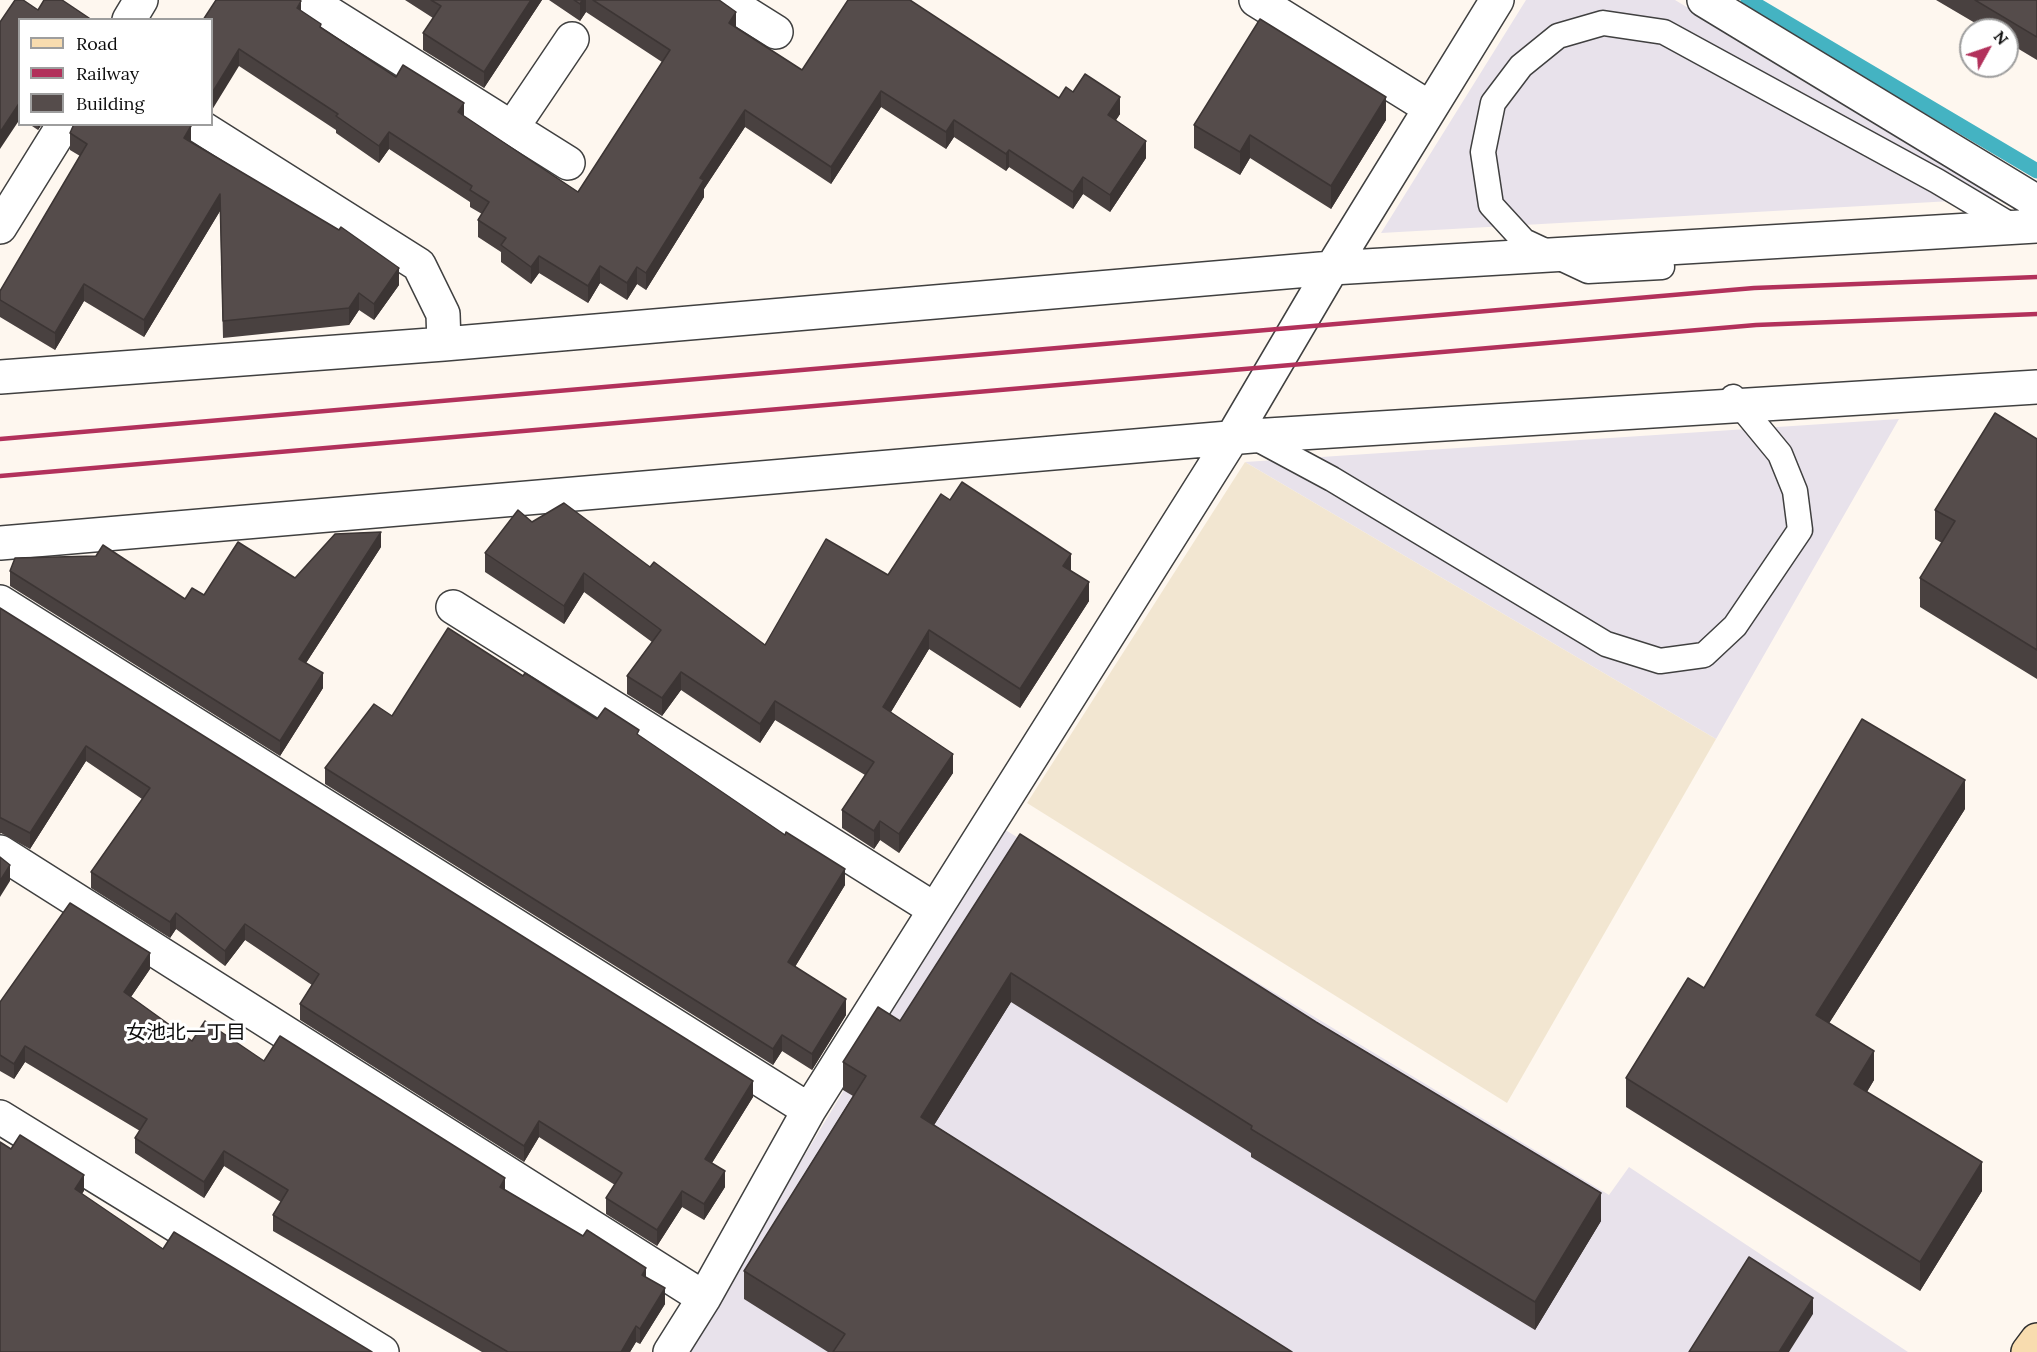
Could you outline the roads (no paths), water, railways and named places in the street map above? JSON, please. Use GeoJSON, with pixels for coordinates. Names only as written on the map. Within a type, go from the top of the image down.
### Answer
{"type":"FeatureCollection","features":[{"type":"Feature","properties":{"kind":"street"},"geometry":{"type":"LineString","coordinates":[[308,0],[568,163]]}},
{"type":"Feature","properties":{"kind":"street"},"geometry":{"type":"LineString","coordinates":[[725,0],[776,32]]}},
{"type":"Feature","properties":{"kind":"street"},"geometry":{"type":"LineString","coordinates":[[1256,0],[1430,108]]}},
{"type":"Feature","properties":{"kind":"street"},"geometry":{"type":"LineString","coordinates":[[670,1352],[704,1298],[808,1110],[934,909],[1242,437],[1332,268],[1497,0]]}},
{"type":"Feature","properties":{"kind":"street"},"geometry":{"type":"LineString","coordinates":[[1704,0],[2037,202]]}},
{"type":"Feature","properties":{"kind":"street"},"geometry":{"type":"LineString","coordinates":[[512,128],[572,39]]}},
{"type":"Feature","properties":{"kind":"street"},"geometry":{"type":"LineString","coordinates":[[0,227],[63,126]]}},
{"type":"Feature","properties":{"kind":"street"},"geometry":{"type":"LineString","coordinates":[[199,126],[419,265],[443,315],[444,344]]}},
{"type":"Feature","properties":{"kind":"street"},"geometry":{"type":"LineString","coordinates":[[0,377],[444,344],[1332,268],[2025,226]]}},
{"type":"Feature","properties":{"kind":"street"},"geometry":{"type":"LineString","coordinates":[[0,543],[1242,437],[2037,387]]}},
{"type":"Feature","properties":{"kind":"street"},"geometry":{"type":"LineString","coordinates":[[0,602],[808,1110]]}},
{"type":"Feature","properties":{"kind":"street"},"geometry":{"type":"LineString","coordinates":[[453,607],[934,909]]}},
{"type":"Feature","properties":{"kind":"street"},"geometry":{"type":"LineString","coordinates":[[0,852],[704,1298]]}},
{"type":"Feature","properties":{"kind":"street"},"geometry":{"type":"LineString","coordinates":[[0,1118],[382,1352]]}},
{"type":"Feature","properties":{"kind":"street"},"geometry":{"type":"LineString","coordinates":[[2028,1352],[2037,1340]]}},
{"type":"Feature","properties":{"kind":"lane"},"geometry":{"type":"LineString","coordinates":[[1662,267],[1588,271],[1524,241],[1491,205],[1483,152],[1493,104],[1521,66],[1558,36],[1603,22],[1664,32],[1937,181],[2025,226]]}},
{"type":"Feature","properties":{"kind":"lane"},"geometry":{"type":"LineString","coordinates":[[1242,437],[1332,479],[1606,644],[1660,661],[1704,655],[1736,626],[1800,530],[1795,490],[1780,454],[1732,396],[1593,399]]}},
{"type":"Feature","properties":{"kind":"waterway"},"geometry":{"type":"LineString","coordinates":[[1748,0],[2037,171]]}},
{"type":"Feature","properties":{"kind":"railway"},"geometry":{"type":"LineString","coordinates":[[0,439],[1754,288],[2037,277]]}},
{"type":"Feature","properties":{"kind":"railway"},"geometry":{"type":"LineString","coordinates":[[0,476],[1756,325],[2037,314]]}},
{"type":"Feature","properties":{"kind":"district","name":"女池北一丁目"},"geometry":{"type":"Point","coordinates":[186,1033]}}]}
